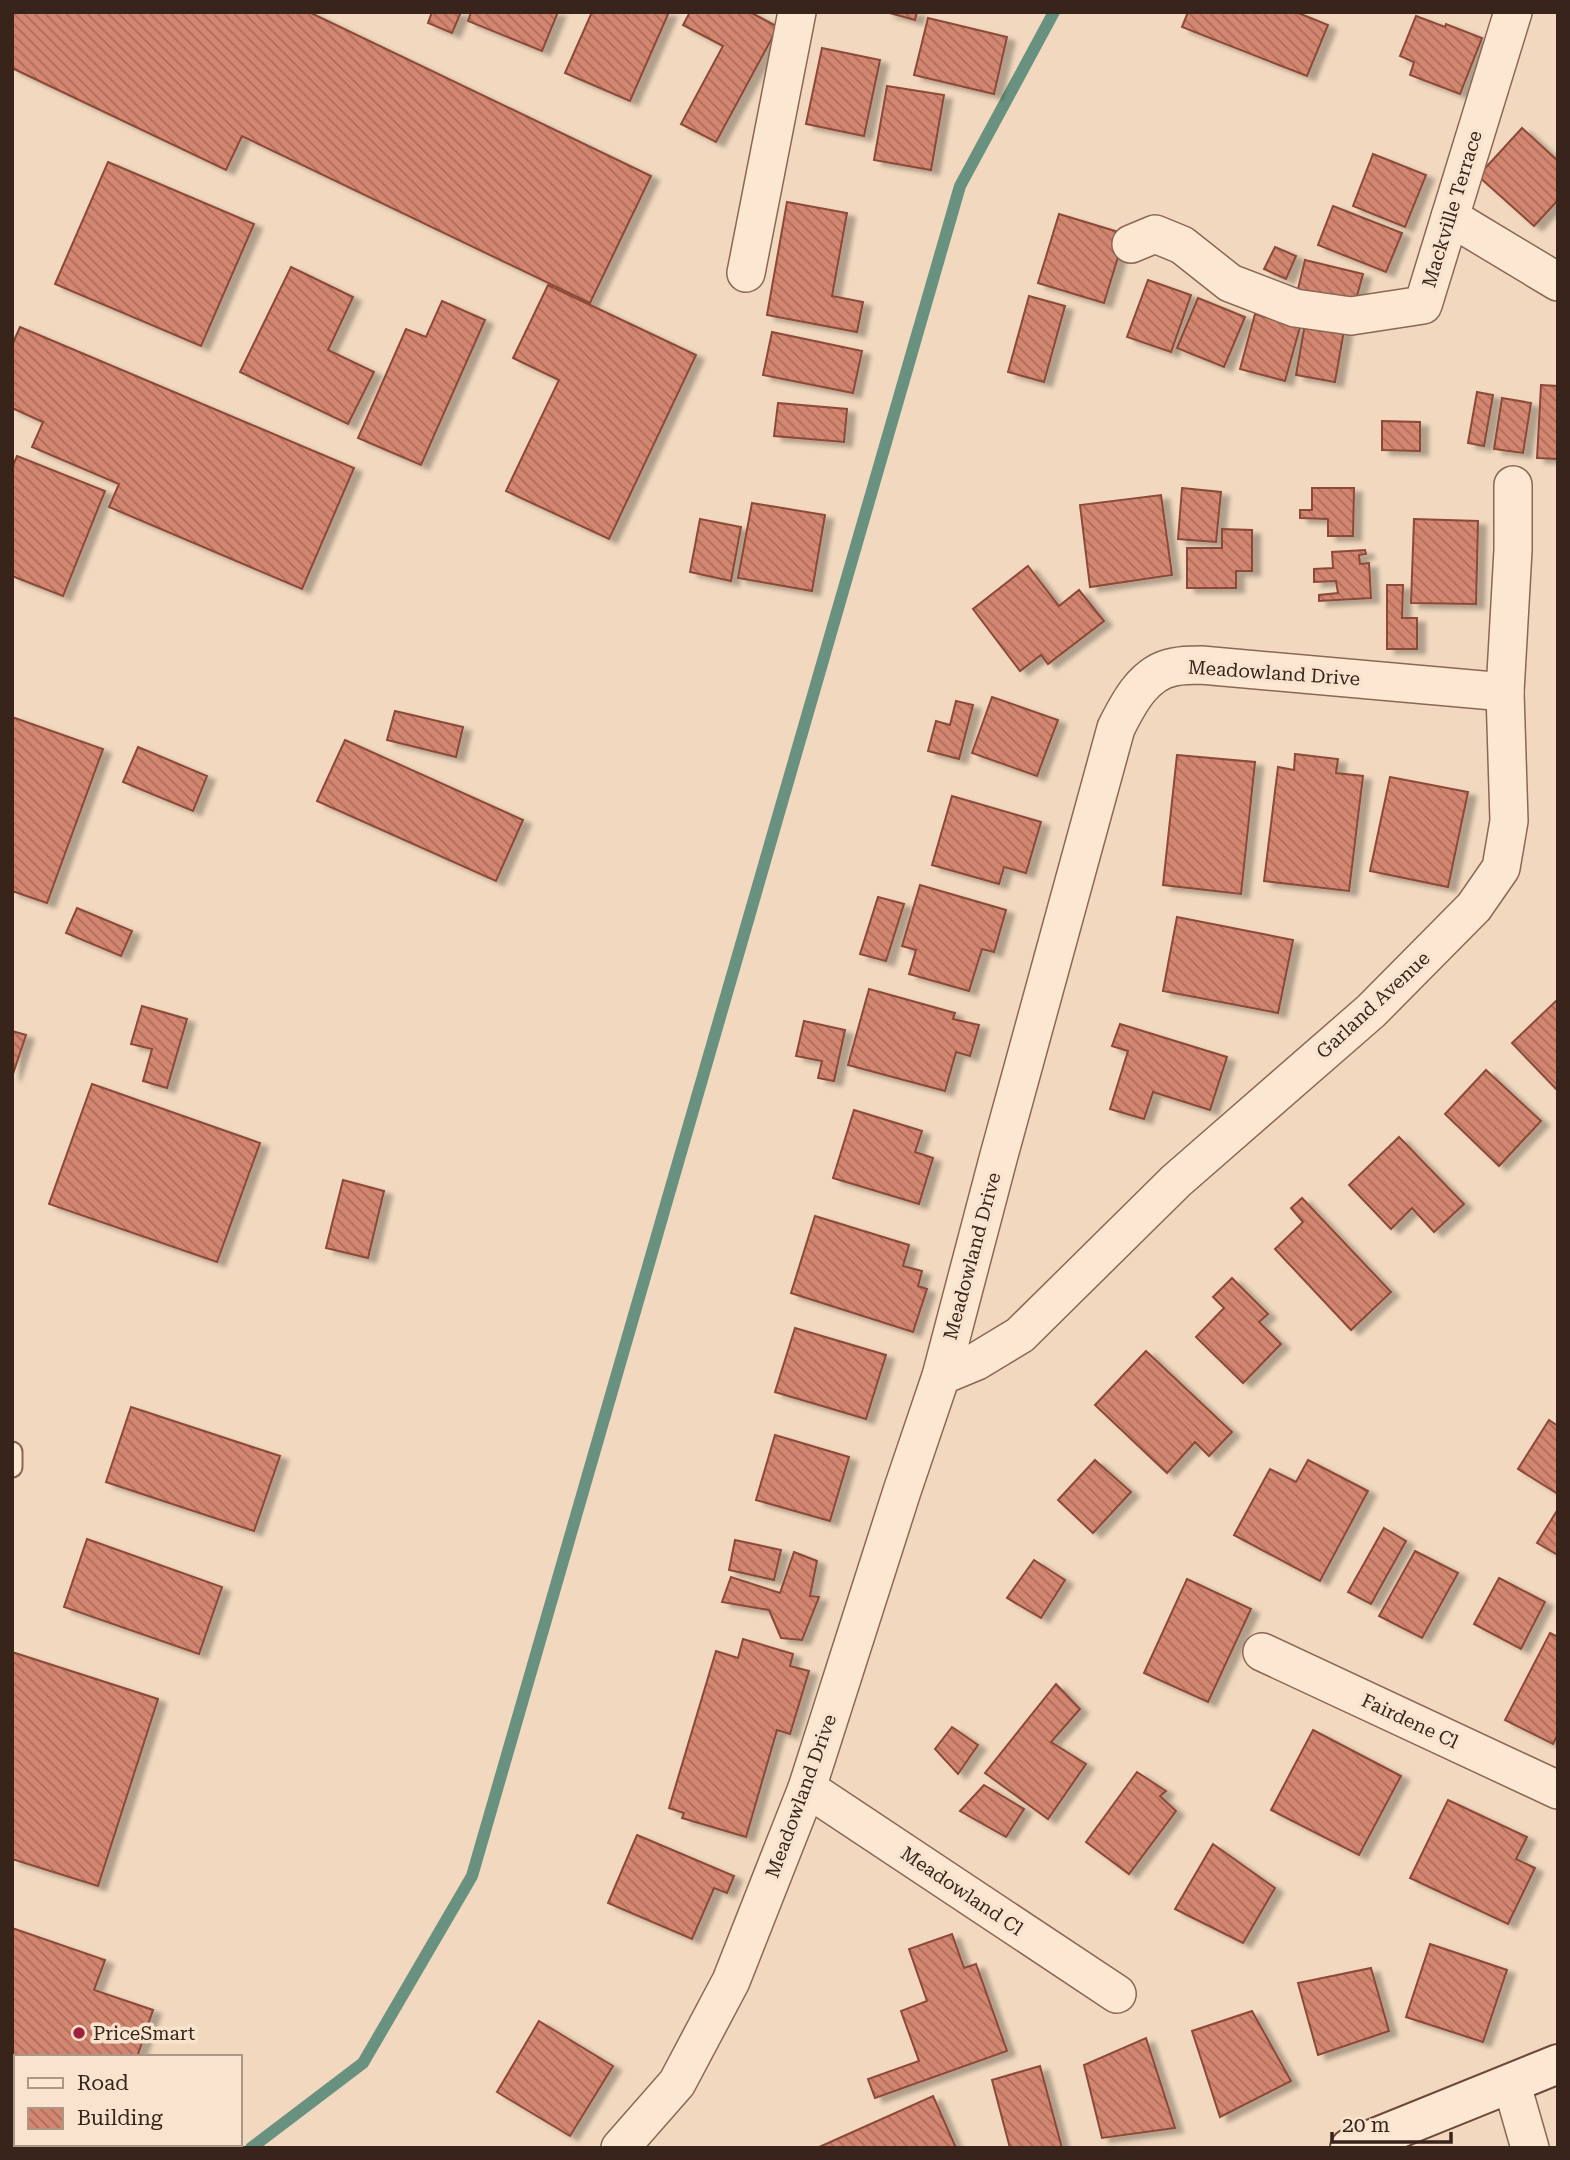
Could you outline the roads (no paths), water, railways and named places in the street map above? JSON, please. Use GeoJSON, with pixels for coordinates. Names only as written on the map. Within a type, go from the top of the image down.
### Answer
{"type":"FeatureCollection","features":[{"type":"Feature","properties":{"kind":"main road"},"geometry":{"type":"LineString","coordinates":[[1350,2148],[1558,2064]]}},
{"type":"Feature","properties":{"kind":"street"},"geometry":{"type":"LineString","coordinates":[[746,273],[797,12]]}},
{"type":"Feature","properties":{"kind":"street","name":"Mackville Terrace"},"geometry":{"type":"LineString","coordinates":[[1131,244],[1155,234],[1182,245],[1230,283],[1295,308],[1351,316],[1423,305],[1513,12]]}},
{"type":"Feature","properties":{"kind":"street"},"geometry":{"type":"LineString","coordinates":[[1450,217],[1553,271]]}},
{"type":"Feature","properties":{"kind":"street","name":"Garland Avenue"},"geometry":{"type":"LineString","coordinates":[[941,1376],[976,1361],[1020,1335],[1177,1181],[1371,1011],[1474,907],[1501,868],[1508,821],[1505,692],[1513,551],[1513,485]]}},
{"type":"Feature","properties":{"kind":"street","name":"Meadowland Drive"},"geometry":{"type":"LineString","coordinates":[[620,2148],[677,2083],[731,1981],[807,1788],[941,1376],[1116,728],[1129,702],[1145,682],[1171,667],[1201,665],[1505,692]]}},
{"type":"Feature","properties":{"kind":"street","name":"Fairdene Cl"},"geometry":{"type":"LineString","coordinates":[[1262,1651],[1558,1790]]}},
{"type":"Feature","properties":{"kind":"street","name":"Meadowland Cl"},"geometry":{"type":"LineString","coordinates":[[807,1788],[1117,1994]]}},
{"type":"Feature","properties":{"kind":"street"},"geometry":{"type":"LineString","coordinates":[[1511,2085],[1530,2148]]}},
{"type":"Feature","properties":{"kind":"lane"},"geometry":{"type":"LineString","coordinates":[[12,1451],[12,1467]]}},
{"type":"Feature","properties":{"kind":"waterway"},"geometry":{"type":"LineString","coordinates":[[251,2148],[363,2063],[472,1876],[960,186],[1054,12]]}},
{"type":"Feature","properties":{"kind":"place","name":"PriceSmart"},"geometry":{"type":"Point","coordinates":[79,2033]}}]}
